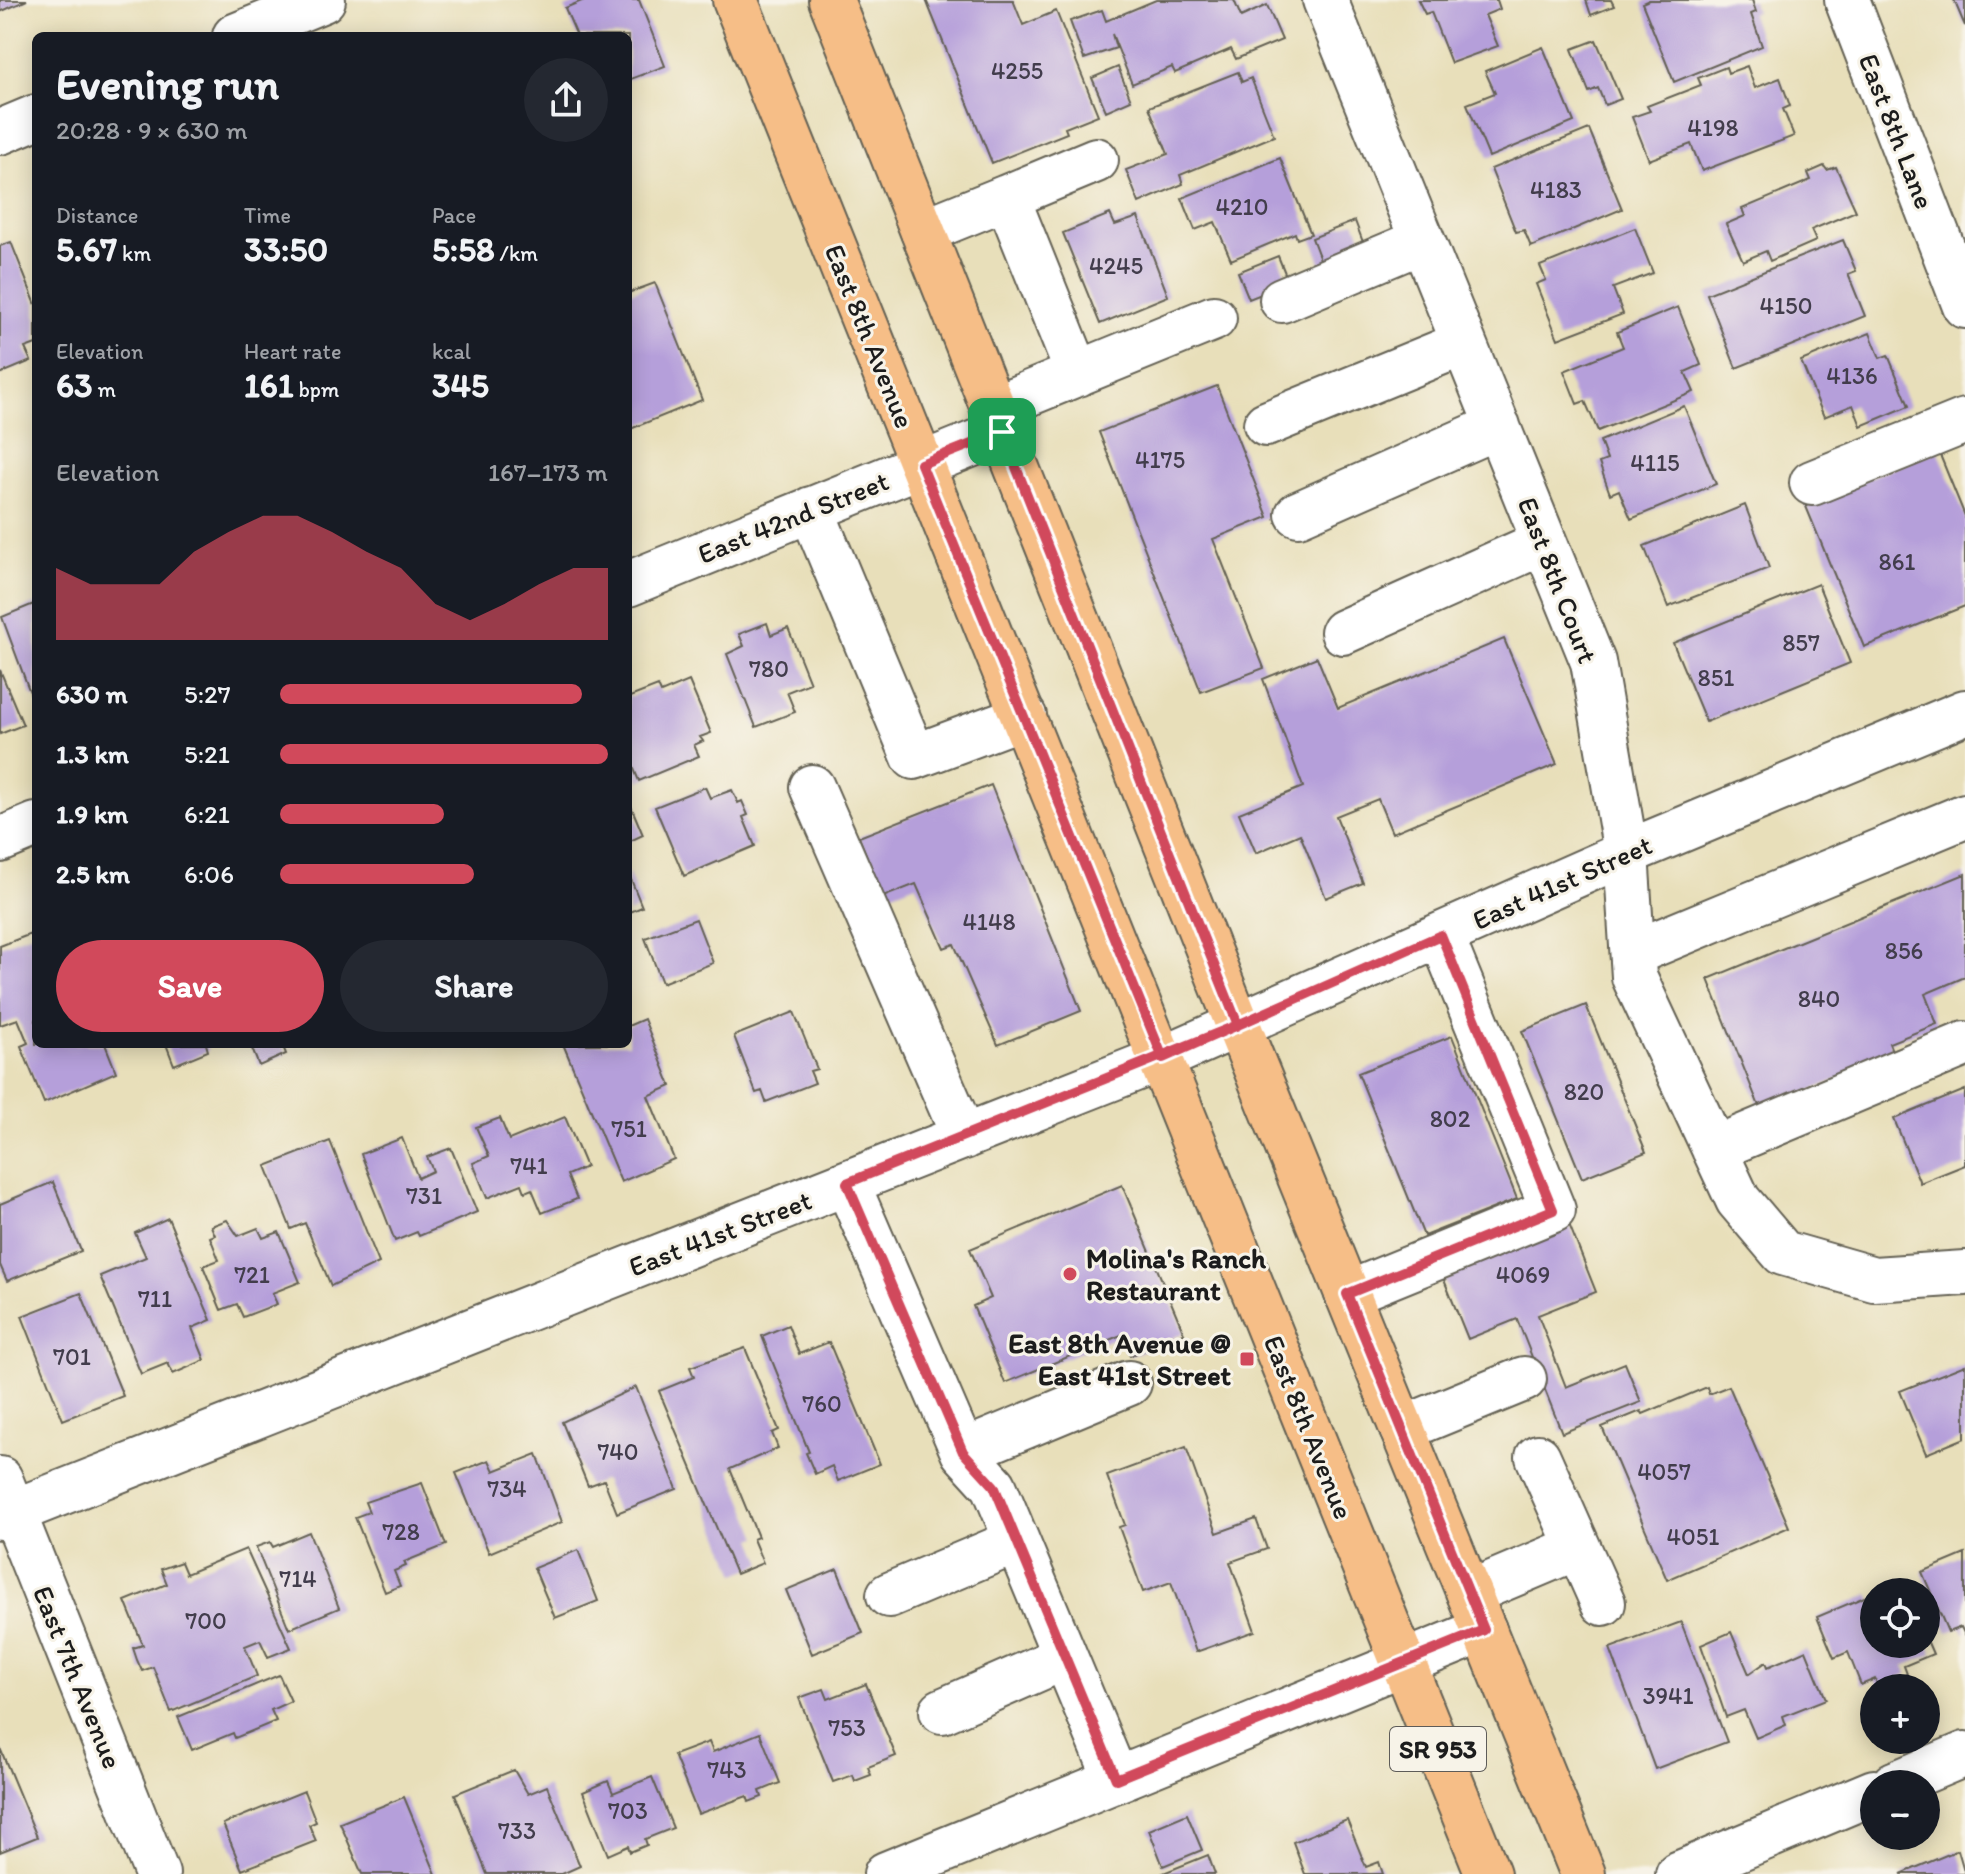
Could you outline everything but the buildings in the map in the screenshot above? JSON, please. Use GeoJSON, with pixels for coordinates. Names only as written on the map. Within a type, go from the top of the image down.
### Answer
{"type":"FeatureCollection","features":[{"type":"Feature","properties":{"kind":"main road","name":"East 8th Avenue"},"geometry":{"type":"LineString","coordinates":[[735,0],[1163,1058],[1488,1874]]}},
{"type":"Feature","properties":{"kind":"main road","name":"SR 953"},"geometry":{"type":"LineString","coordinates":[[831,0],[1238,1025],[1583,1874]]}},
{"type":"Feature","properties":{"kind":"street"},"geometry":{"type":"LineString","coordinates":[[245,32],[323,0]]}},
{"type":"Feature","properties":{"kind":"street","name":"East 8th Court"},"geometry":{"type":"LineString","coordinates":[[1325,0],[1593,662],[1626,853],[1634,977],[1738,1200],[1783,1253],[1874,1279],[1965,1273]]}},
{"type":"Feature","properties":{"kind":"street","name":"East 8th Lane"},"geometry":{"type":"LineString","coordinates":[[1847,0],[1965,306]]}},
{"type":"Feature","properties":{"kind":"street"},"geometry":{"type":"LineString","coordinates":[[0,132],[32,119]]}},
{"type":"Feature","properties":{"kind":"street"},"geometry":{"type":"LineString","coordinates":[[923,231],[1096,160]]}},
{"type":"Feature","properties":{"kind":"street"},"geometry":{"type":"LineString","coordinates":[[1007,197],[1078,374]]}},
{"type":"Feature","properties":{"kind":"street"},"geometry":{"type":"LineString","coordinates":[[1282,300],[1422,241]]}},
{"type":"Feature","properties":{"kind":"street","name":"East 42nd Street"},"geometry":{"type":"LineString","coordinates":[[632,582],[921,464],[1078,374],[1214,318]]}},
{"type":"Feature","properties":{"kind":"street"},"geometry":{"type":"LineString","coordinates":[[1266,424],[1464,343]]}},
{"type":"Feature","properties":{"kind":"street"},"geometry":{"type":"LineString","coordinates":[[1812,483],[1965,421]]}},
{"type":"Feature","properties":{"kind":"street"},"geometry":{"type":"LineString","coordinates":[[1298,514],[1498,426]]}},
{"type":"Feature","properties":{"kind":"street"},"geometry":{"type":"LineString","coordinates":[[811,509],[914,757],[1024,716]]}},
{"type":"Feature","properties":{"kind":"street"},"geometry":{"type":"LineString","coordinates":[[1343,632],[1544,542]]}},
{"type":"Feature","properties":{"kind":"street","name":"East 41st Street"},"geometry":{"type":"LineString","coordinates":[[4,1503],[847,1183],[1163,1058],[1626,853],[1965,712]]}},
{"type":"Feature","properties":{"kind":"street"},"geometry":{"type":"LineString","coordinates":[[812,787],[964,1137]]}},
{"type":"Feature","properties":{"kind":"street"},"geometry":{"type":"LineString","coordinates":[[1633,953],[1965,816]]}},
{"type":"Feature","properties":{"kind":"street"},"geometry":{"type":"LineString","coordinates":[[0,840],[32,827]]}},
{"type":"Feature","properties":{"kind":"street"},"geometry":{"type":"LineString","coordinates":[[1347,1294],[1553,1210],[1441,935]]}},
{"type":"Feature","properties":{"kind":"street"},"geometry":{"type":"LineString","coordinates":[[1714,1149],[1965,1044]]}},
{"type":"Feature","properties":{"kind":"street"},"geometry":{"type":"LineString","coordinates":[[847,1183],[963,1452],[994,1486],[1116,1779]]}},
{"type":"Feature","properties":{"kind":"street"},"geometry":{"type":"LineString","coordinates":[[1402,1429],[1524,1379]]}},
{"type":"Feature","properties":{"kind":"street"},"geometry":{"type":"LineString","coordinates":[[963,1452],[1129,1383]]}},
{"type":"Feature","properties":{"kind":"street"},"geometry":{"type":"LineString","coordinates":[[1538,1457],[1603,1603]]}},
{"type":"Feature","properties":{"kind":"street","name":"East 7th Avenue"},"geometry":{"type":"LineString","coordinates":[[4,1503],[157,1874]]}},
{"type":"Feature","properties":{"kind":"street"},"geometry":{"type":"LineString","coordinates":[[889,1595],[1017,1541]]}},
{"type":"Feature","properties":{"kind":"street"},"geometry":{"type":"LineString","coordinates":[[886,1874],[1402,1661],[1578,1547]]}},
{"type":"Feature","properties":{"kind":"street"},"geometry":{"type":"LineString","coordinates":[[942,1711],[1065,1657]]}},
{"type":"Feature","properties":{"kind":"street"},"geometry":{"type":"LineString","coordinates":[[1927,1770],[1965,1754]]}},
{"type":"Feature","properties":{"kind":"street"},"geometry":{"type":"LineString","coordinates":[[1678,1874],[1860,1798]]}},
{"type":"Feature","properties":{"kind":"place","name":"Molina's Ranch Restaurant"},"geometry":{"type":"Point","coordinates":[1070,1274]}},
{"type":"Feature","properties":{"kind":"place","name":"East 8th Avenue @ East 41st Street"},"geometry":{"type":"Point","coordinates":[1247,1359]}},
{"type":"Feature","properties":{"kind":"route"},"geometry":{"type":"LineString","coordinates":[[1002,432],[921,464],[1163,1058],[1238,1025],[1441,935],[1553,1210],[1347,1294],[1484,1630],[1116,1779],[994,1486],[963,1452],[847,1183],[1163,1058],[1238,1025],[1002,432]]}}]}
